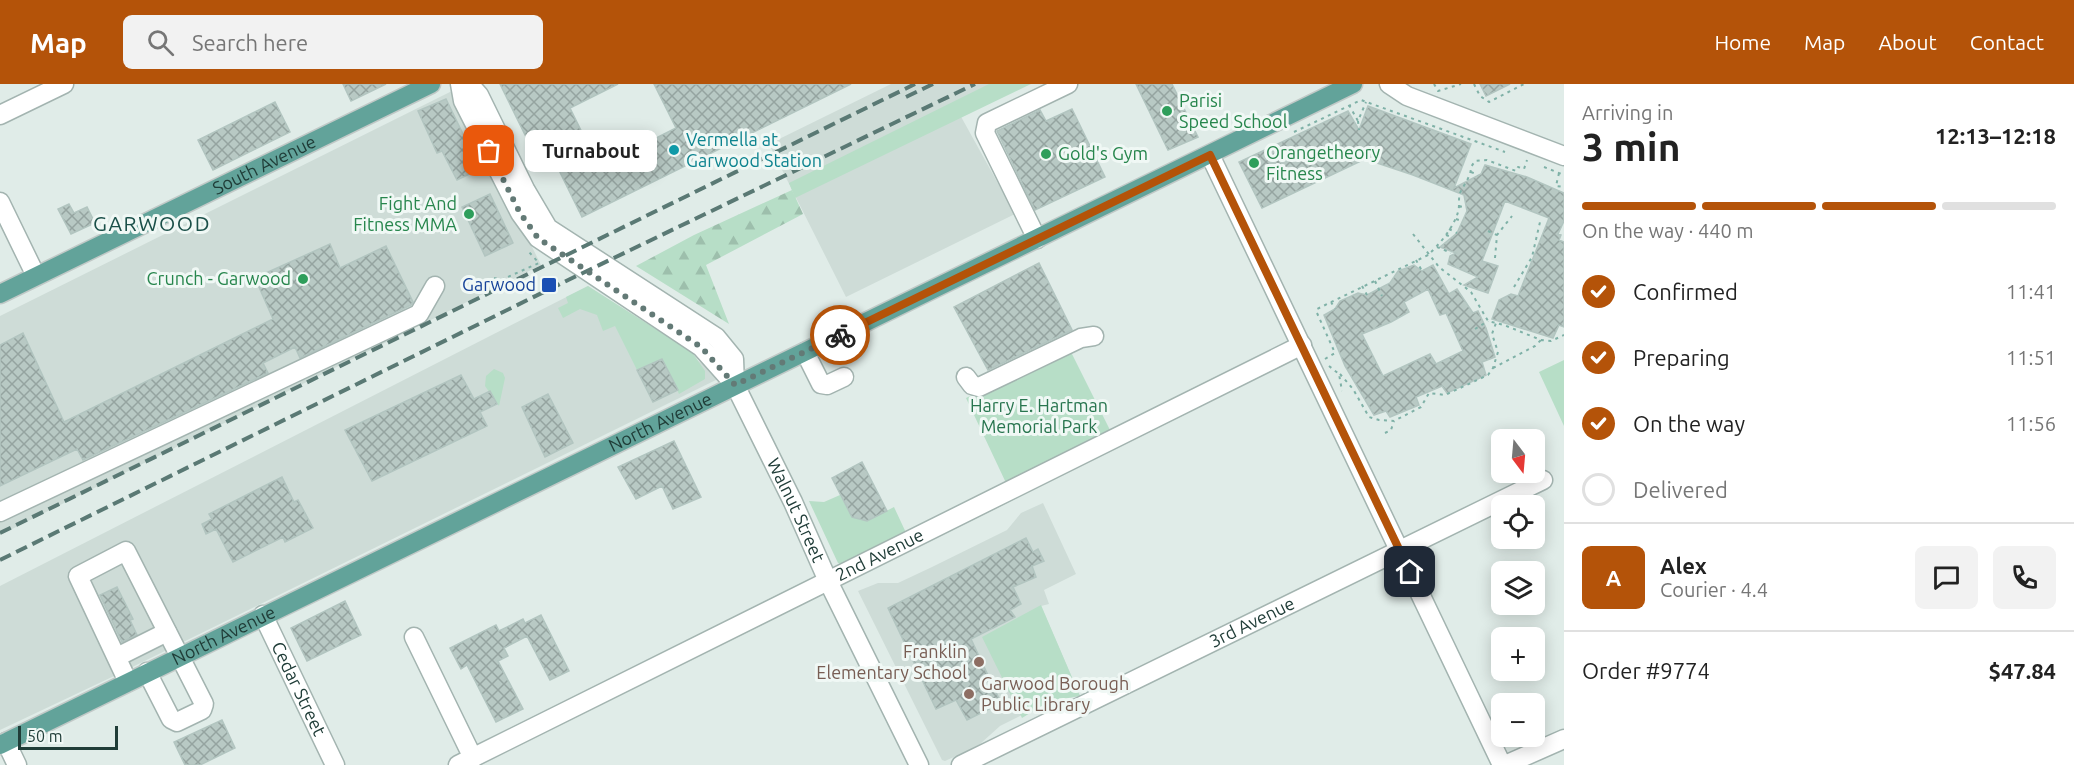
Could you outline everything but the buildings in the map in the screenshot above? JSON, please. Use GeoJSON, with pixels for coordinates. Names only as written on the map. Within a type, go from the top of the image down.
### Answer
{"type":"FeatureCollection","features":[{"type":"Feature","properties":{"kind":"main road","name":"South Avenue"},"geometry":{"type":"LineString","coordinates":[[0,294],[431,84]]}},
{"type":"Feature","properties":{"kind":"main road","name":"North Avenue"},"geometry":{"type":"LineString","coordinates":[[3,743],[1353,84]]}},
{"type":"Feature","properties":{"kind":"street"},"geometry":{"type":"LineString","coordinates":[[0,115],[64,84]]}},
{"type":"Feature","properties":{"kind":"street"},"geometry":{"type":"LineString","coordinates":[[460,84],[464,101],[513,200],[538,238],[701,347],[735,385]]}},
{"type":"Feature","properties":{"kind":"street"},"geometry":{"type":"LineString","coordinates":[[469,84],[479,94],[525,189],[548,228],[716,337],[734,359],[735,385]]}},
{"type":"Feature","properties":{"kind":"street"},"geometry":{"type":"LineString","coordinates":[[1037,239],[984,133],[987,123],[1068,84]]}},
{"type":"Feature","properties":{"kind":"street"},"geometry":{"type":"LineString","coordinates":[[1389,84],[1407,96],[1562,164]]}},
{"type":"Feature","properties":{"kind":"street"},"geometry":{"type":"LineString","coordinates":[[1210,155],[1504,765],[1564,739]]}},
{"type":"Feature","properties":{"kind":"street"},"geometry":{"type":"LineString","coordinates":[[0,202],[36,276]]}},
{"type":"Feature","properties":{"kind":"street"},"geometry":{"type":"LineString","coordinates":[[0,512],[419,314],[435,286]]}},
{"type":"Feature","properties":{"kind":"street"},"geometry":{"type":"LineString","coordinates":[[966,377],[972,385],[979,387],[1081,338],[1094,336]]}},
{"type":"Feature","properties":{"kind":"street","name":"2nd Avenue"},"geometry":{"type":"LineString","coordinates":[[465,761],[1302,345]]}},
{"type":"Feature","properties":{"kind":"street"},"geometry":{"type":"LineString","coordinates":[[805,351],[821,384],[827,385],[844,377]]}},
{"type":"Feature","properties":{"kind":"street","name":"Walnut Street"},"geometry":{"type":"LineString","coordinates":[[735,385],[919,765]]}},
{"type":"Feature","properties":{"kind":"street","name":"3rd Avenue"},"geometry":{"type":"LineString","coordinates":[[961,765],[1537,483]]}},
{"type":"Feature","properties":{"kind":"street"},"geometry":{"type":"LineString","coordinates":[[128,682],[78,576],[126,551],[204,704],[202,710],[177,722],[171,720],[147,672]]}},
{"type":"Feature","properties":{"kind":"street","name":"Cedar Street"},"geometry":{"type":"LineString","coordinates":[[263,615],[335,765]]}},
{"type":"Feature","properties":{"kind":"street"},"geometry":{"type":"LineString","coordinates":[[117,657],[167,632]]}},
{"type":"Feature","properties":{"kind":"street"},"geometry":{"type":"LineString","coordinates":[[414,637],[465,761]]}},
{"type":"Feature","properties":{"kind":"street"},"geometry":{"type":"LineString","coordinates":[[3,743],[17,765]]}},
{"type":"Feature","properties":{"kind":"path"},"geometry":{"type":"LineString","coordinates":[[1434,84],[1438,91],[1461,84]]}},
{"type":"Feature","properties":{"kind":"path"},"geometry":{"type":"LineString","coordinates":[[1474,84],[1480,96],[1489,102],[1524,84]]}},
{"type":"Feature","properties":{"kind":"path"},"geometry":{"type":"LineString","coordinates":[[1287,135],[1360,100],[1506,152]]}},
{"type":"Feature","properties":{"kind":"path"},"geometry":{"type":"LineString","coordinates":[[1358,121],[1366,101]]}},
{"type":"Feature","properties":{"kind":"path"},"geometry":{"type":"LineString","coordinates":[[1349,105],[1358,121],[1359,130]]}},
{"type":"Feature","properties":{"kind":"path"},"geometry":{"type":"LineString","coordinates":[[1496,323],[1492,333],[1498,352],[1488,375],[1445,395],[1429,393],[1421,407],[1394,421],[1369,417],[1353,389],[1329,366],[1325,358],[1337,352],[1317,309],[1428,255],[1437,247],[1456,219],[1460,206],[1458,196],[1475,161],[1487,160],[1517,173],[1518,167],[1524,169],[1527,160],[1562,164]]}},
{"type":"Feature","properties":{"kind":"path"},"geometry":{"type":"LineString","coordinates":[[1562,164],[1564,175]]}},
{"type":"Feature","properties":{"kind":"path"},"geometry":{"type":"LineString","coordinates":[[1562,164],[1556,186],[1564,187]]}},
{"type":"Feature","properties":{"kind":"path"},"geometry":{"type":"LineString","coordinates":[[1471,172],[1478,176]]}},
{"type":"Feature","properties":{"kind":"path"},"geometry":{"type":"LineString","coordinates":[[1460,206],[1466,208]]}},
{"type":"Feature","properties":{"kind":"path"},"geometry":{"type":"LineString","coordinates":[[1495,258],[1497,235],[1512,216]]}},
{"type":"Feature","properties":{"kind":"path"},"geometry":{"type":"LineString","coordinates":[[1456,219],[1462,221]]}},
{"type":"Feature","properties":{"kind":"path"},"geometry":{"type":"LineString","coordinates":[[1514,287],[1533,257],[1540,222]]}},
{"type":"Feature","properties":{"kind":"path"},"geometry":{"type":"LineString","coordinates":[[1449,229],[1457,233]]}},
{"type":"Feature","properties":{"kind":"path"},"geometry":{"type":"LineString","coordinates":[[1488,231],[1497,235]]}},
{"type":"Feature","properties":{"kind":"path"},"geometry":{"type":"LineString","coordinates":[[1413,234],[1439,267],[1472,292],[1488,321]]}},
{"type":"Feature","properties":{"kind":"path"},"geometry":{"type":"LineString","coordinates":[[1446,235],[1452,237]]}},
{"type":"Feature","properties":{"kind":"path"},"geometry":{"type":"LineString","coordinates":[[494,278],[501,280],[539,263],[524,246]]}},
{"type":"Feature","properties":{"kind":"path"},"geometry":{"type":"LineString","coordinates":[[1437,247],[1451,253]]}},
{"type":"Feature","properties":{"kind":"path"},"geometry":{"type":"LineString","coordinates":[[1416,260],[1422,271]]}},
{"type":"Feature","properties":{"kind":"path"},"geometry":{"type":"LineString","coordinates":[[1390,273],[1394,277]]}},
{"type":"Feature","properties":{"kind":"path"},"geometry":{"type":"LineString","coordinates":[[1375,281],[1382,296]]}},
{"type":"Feature","properties":{"kind":"path"},"geometry":{"type":"LineString","coordinates":[[1362,286],[1367,295]]}},
{"type":"Feature","properties":{"kind":"path"},"geometry":{"type":"LineString","coordinates":[[1459,292],[1464,288]]}},
{"type":"Feature","properties":{"kind":"path"},"geometry":{"type":"LineString","coordinates":[[1472,292],[1475,289]]}},
{"type":"Feature","properties":{"kind":"path"},"geometry":{"type":"LineString","coordinates":[[1331,302],[1335,309]]}},
{"type":"Feature","properties":{"kind":"path"},"geometry":{"type":"LineString","coordinates":[[1475,328],[1488,321],[1541,340],[1551,341],[1564,335]]}},
{"type":"Feature","properties":{"kind":"path"},"geometry":{"type":"LineString","coordinates":[[1493,368],[1535,346],[1541,340]]}},
{"type":"Feature","properties":{"kind":"path"},"geometry":{"type":"LineString","coordinates":[[1339,374],[1342,391]]}},
{"type":"Feature","properties":{"kind":"path"},"geometry":{"type":"LineString","coordinates":[[1353,389],[1357,387]]}},
{"type":"Feature","properties":{"kind":"path"},"geometry":{"type":"LineString","coordinates":[[1385,433],[1391,430],[1394,421]]}},
{"type":"Feature","properties":{"kind":"shaded area"},"geometry":{"type":"Polygon","coordinates":[[[891,84],[993,84],[954,104],[1015,214],[846,297],[769,144],[891,84]]]}},
{"type":"Feature","properties":{"kind":"shaded area"},"geometry":{"type":"Polygon","coordinates":[[[454,90],[541,265],[0,535],[0,316],[454,90]]]}},
{"type":"Feature","properties":{"kind":"shaded area"},"geometry":{"type":"Polygon","coordinates":[[[588,286],[722,377],[0,730],[0,586],[588,286]]]}},
{"type":"Feature","properties":{"kind":"shaded area","name":"Franklin Elementary School"},"geometry":{"type":"Polygon","coordinates":[[[1043,503],[1076,574],[1044,590],[1049,604],[1041,606],[1080,696],[1050,701],[1000,726],[980,744],[945,761],[942,760],[858,591],[878,583],[898,583],[932,567],[1007,530],[1021,513],[1043,503]]]}},
{"type":"Feature","properties":{"kind":"green space"},"geometry":{"type":"Polygon","coordinates":[[[989,84],[1031,84],[795,198],[789,183],[989,84]]]}},
{"type":"Feature","properties":{"kind":"green space"},"geometry":{"type":"Polygon","coordinates":[[[792,190],[803,214],[706,265],[729,324],[636,266],[694,235],[792,190]]]}},
{"type":"Feature","properties":{"kind":"green space"},"geometry":{"type":"Polygon","coordinates":[[[588,286],[692,352],[705,371],[705,379],[679,394],[662,359],[637,370],[615,326],[603,331],[597,315],[580,309],[563,318],[558,308],[568,303],[566,297],[588,286]]]}},
{"type":"Feature","properties":{"kind":"green space","name":"Harry E. Hartman Memorial Park"},"geometry":{"type":"Polygon","coordinates":[[[1069,348],[1112,434],[1007,485],[966,398],[1069,348]]]}},
{"type":"Feature","properties":{"kind":"green space"},"geometry":{"type":"Polygon","coordinates":[[[1564,360],[1564,426],[1539,372],[1564,360]]]}},
{"type":"Feature","properties":{"kind":"green space"},"geometry":{"type":"Polygon","coordinates":[[[494,369],[503,373],[505,378],[499,406],[485,386],[486,376],[494,369]]]}},
{"type":"Feature","properties":{"kind":"green space"},"geometry":{"type":"Polygon","coordinates":[[[840,495],[852,517],[867,521],[894,507],[908,537],[845,566],[838,563],[809,501],[824,502],[840,495]]]}},
{"type":"Feature","properties":{"kind":"green space"},"geometry":{"type":"Polygon","coordinates":[[[1041,605],[1080,696],[1050,701],[1022,718],[982,637],[1041,605]]]}},
{"type":"Feature","properties":{"kind":"railway"},"geometry":{"type":"LineString","coordinates":[[0,533],[915,84]]}},
{"type":"Feature","properties":{"kind":"railway"},"geometry":{"type":"LineString","coordinates":[[906,97],[933,84]]}},
{"type":"Feature","properties":{"kind":"railway"},"geometry":{"type":"LineString","coordinates":[[0,560],[562,283],[975,84]]}},
{"type":"Feature","properties":{"kind":"way so far"},"geometry":{"type":"LineString","coordinates":[[489,151],[520,213],[538,238],[681,332],[701,347],[735,385],[840,335]]}},
{"type":"Feature","properties":{"kind":"place","name":"Parisi Speed School"},"geometry":{"type":"Point","coordinates":[1167,111]}},
{"type":"Feature","properties":{"kind":"place","name":"Vermella at Garwood Station"},"geometry":{"type":"Point","coordinates":[674,150]}},
{"type":"Feature","properties":{"kind":"place","name":"Turnabout"},"geometry":{"type":"Point","coordinates":[489,151]}},
{"type":"Feature","properties":{"kind":"place","name":"Gold's Gym"},"geometry":{"type":"Point","coordinates":[1046,154]}},
{"type":"Feature","properties":{"kind":"place","name":"Orangetheory Fitness"},"geometry":{"type":"Point","coordinates":[1254,163]}},
{"type":"Feature","properties":{"kind":"place","name":"Fight And Fitness MMA"},"geometry":{"type":"Point","coordinates":[469,214]}},
{"type":"Feature","properties":{"kind":"place","name":"Crunch - Garwood"},"geometry":{"type":"Point","coordinates":[303,279]}},
{"type":"Feature","properties":{"kind":"place","name":"Garwood"},"geometry":{"type":"Point","coordinates":[549,285]}},
{"type":"Feature","properties":{"kind":"place","name":"Franklin Elementary School"},"geometry":{"type":"Point","coordinates":[979,662]}},
{"type":"Feature","properties":{"kind":"place","name":"Garwood Borough Public Library"},"geometry":{"type":"Point","coordinates":[969,694]}},
{"type":"Feature","properties":{"kind":"district","name":"GARWOOD"},"geometry":{"type":"Point","coordinates":[152,224]}},
{"type":"Feature","properties":{"kind":"route"},"geometry":{"type":"LineString","coordinates":[[840,335],[1210,155],[1410,572]]}}]}
